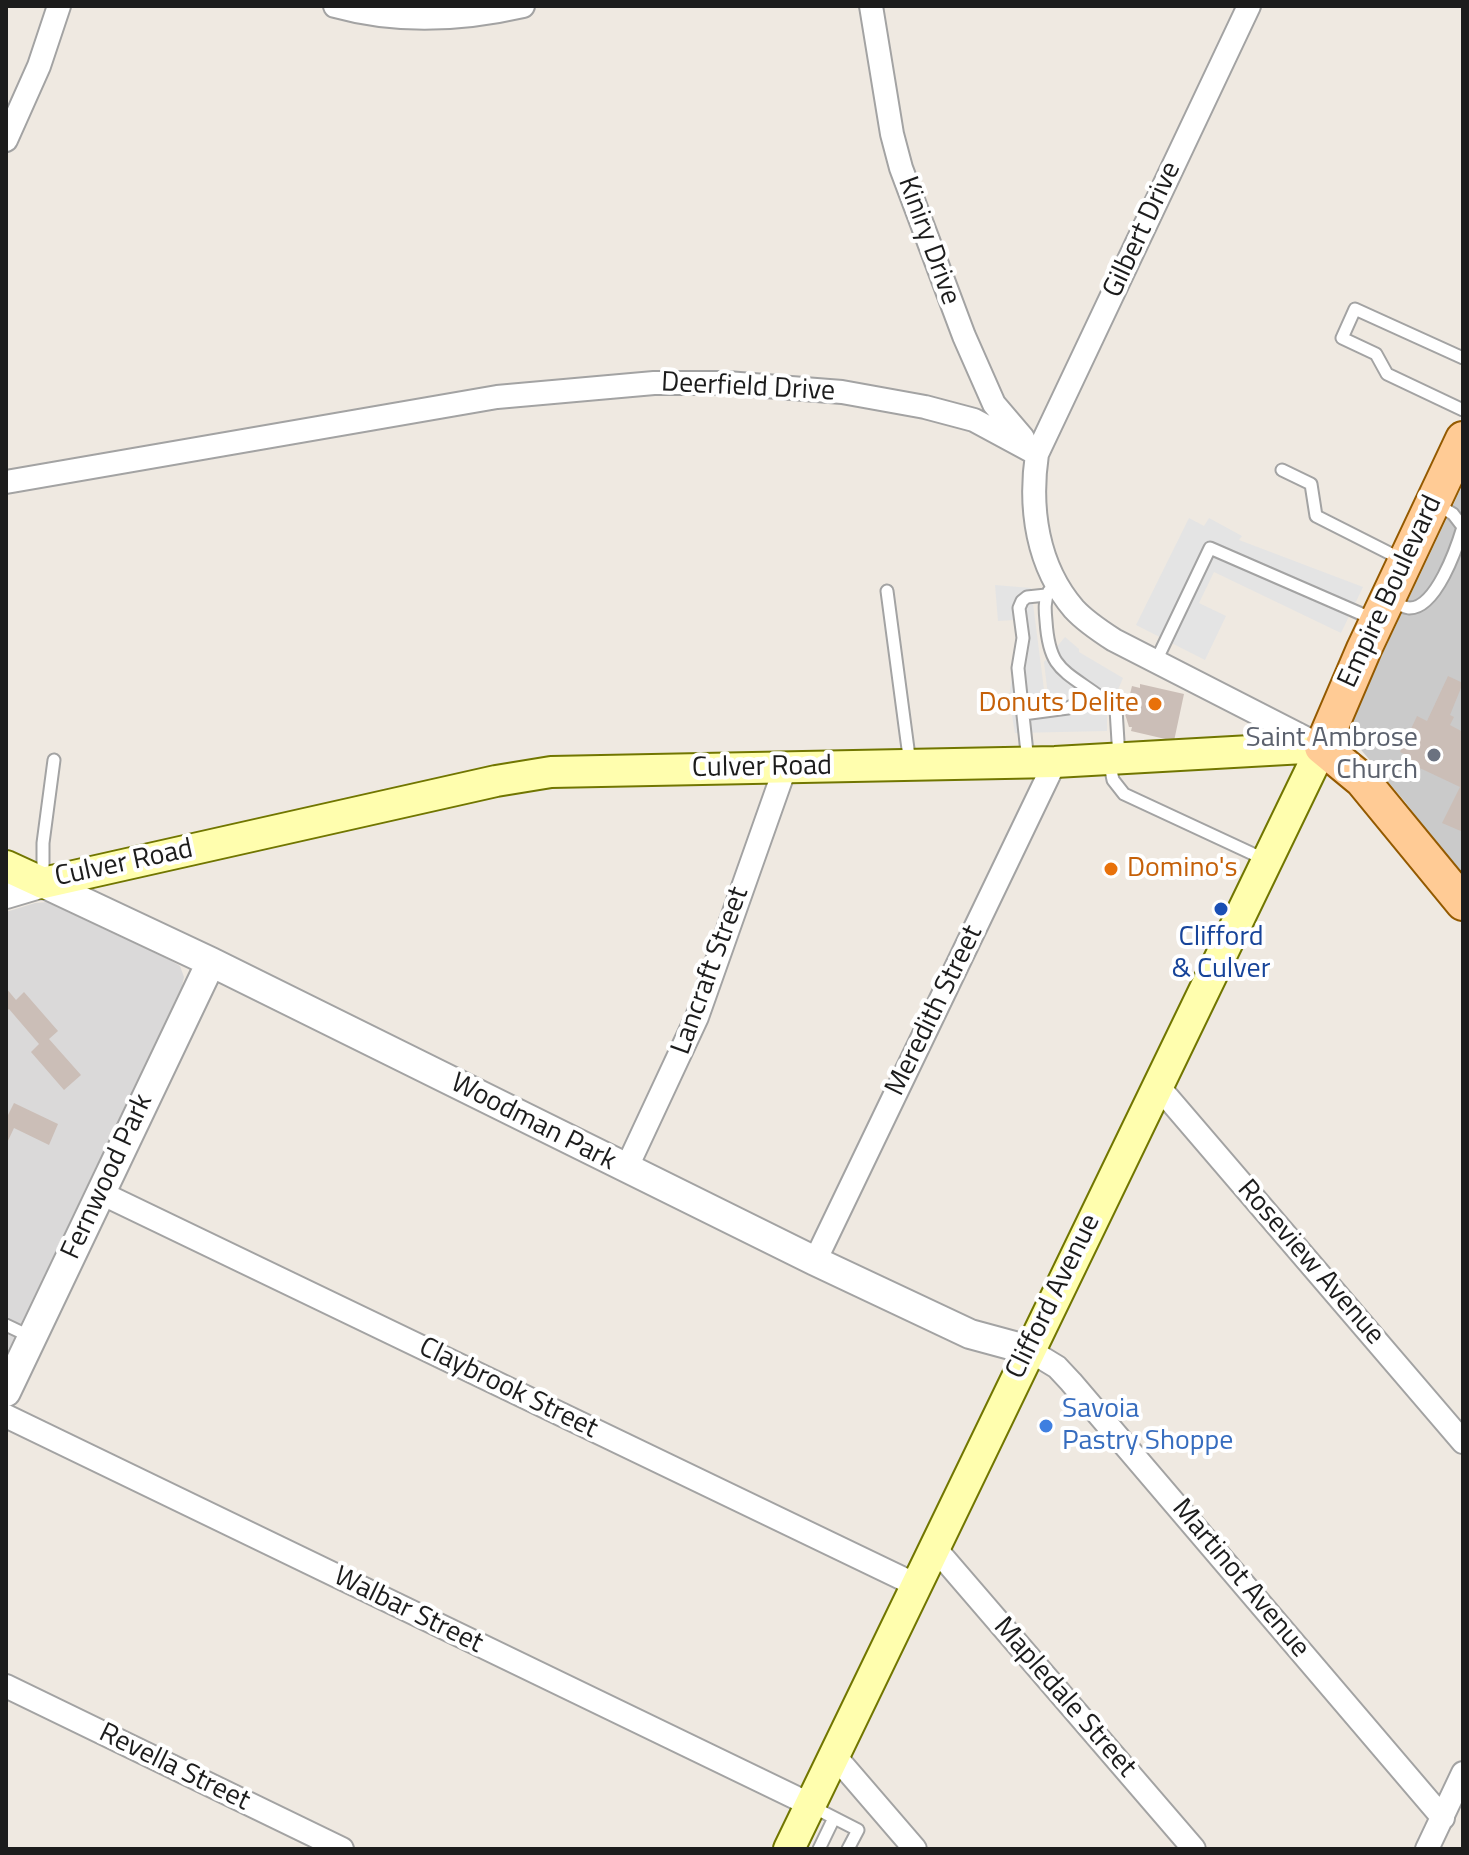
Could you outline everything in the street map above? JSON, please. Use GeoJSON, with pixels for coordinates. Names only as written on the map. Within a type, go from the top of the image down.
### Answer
{"type":"FeatureCollection","features":[{"type":"Feature","properties":{"kind":"main road","name":"Empire Boulevard"},"geometry":{"type":"LineString","coordinates":[[1322,747],[1463,439]]}},
{"type":"Feature","properties":{"kind":"main road","name":"Culver Road"},"geometry":{"type":"LineString","coordinates":[[6,866],[43,883],[526,775],[1042,762],[1322,747]]}},
{"type":"Feature","properties":{"kind":"main road","name":"Clifford Avenue"},"geometry":{"type":"LineString","coordinates":[[789,1849],[822,1812],[834,1755],[1322,747]]}},
{"type":"Feature","properties":{"kind":"main road"},"geometry":{"type":"LineString","coordinates":[[1322,747],[1362,780],[1463,903]]}},
{"type":"Feature","properties":{"kind":"street"},"geometry":{"type":"LineString","coordinates":[[6,140],[39,66],[59,6]]}},
{"type":"Feature","properties":{"kind":"street"},"geometry":{"type":"LineString","coordinates":[[335,6],[388,17],[458,16],[523,6]]}},
{"type":"Feature","properties":{"kind":"street","name":"Kiniry Drive"},"geometry":{"type":"LineString","coordinates":[[871,6],[892,134],[923,231],[994,404],[1037,454]]}},
{"type":"Feature","properties":{"kind":"street","name":"Gilbert Drive"},"geometry":{"type":"LineString","coordinates":[[1037,454],[1249,6]]}},
{"type":"Feature","properties":{"kind":"street","name":"Deerfield Drive"},"geometry":{"type":"LineString","coordinates":[[6,482],[497,397],[654,383],[727,383],[842,392],[925,407],[974,420],[1037,454]]}},
{"type":"Feature","properties":{"kind":"street"},"geometry":{"type":"LineString","coordinates":[[1037,454],[1033,507],[1051,588],[1114,640],[1322,747]]}},
{"type":"Feature","properties":{"kind":"street","name":"Meredith Street"},"geometry":{"type":"LineString","coordinates":[[815,1261],[1042,762]]}},
{"type":"Feature","properties":{"kind":"street","name":"Lancraft Street"},"geometry":{"type":"LineString","coordinates":[[626,1169],[697,1017],[785,768]]}},
{"type":"Feature","properties":{"kind":"street"},"geometry":{"type":"LineString","coordinates":[[6,894],[43,883]]}},
{"type":"Feature","properties":{"kind":"street","name":"Woodman Park"},"geometry":{"type":"LineString","coordinates":[[43,883],[211,962],[815,1261],[970,1334],[1029,1350]]}},
{"type":"Feature","properties":{"kind":"street","name":"Fernwood Park"},"geometry":{"type":"LineString","coordinates":[[6,1392],[211,962]]}},
{"type":"Feature","properties":{"kind":"street","name":"Roseview Avenue"},"geometry":{"type":"LineString","coordinates":[[1157,1085],[1463,1442]]}},
{"type":"Feature","properties":{"kind":"street","name":"Claybrook Street"},"geometry":{"type":"LineString","coordinates":[[101,1193],[916,1585]]}},
{"type":"Feature","properties":{"kind":"street","name":"Martinot Avenue"},"geometry":{"type":"LineString","coordinates":[[1029,1350],[1057,1367],[1071,1382],[1443,1818]]}},
{"type":"Feature","properties":{"kind":"street","name":"Walbar Street"},"geometry":{"type":"LineString","coordinates":[[6,1416],[822,1812]]}},
{"type":"Feature","properties":{"kind":"street","name":"Mapledale Street"},"geometry":{"type":"LineString","coordinates":[[934,1547],[1194,1849]]}},
{"type":"Feature","properties":{"kind":"street","name":"Revella Street"},"geometry":{"type":"LineString","coordinates":[[6,1686],[342,1849]]}},
{"type":"Feature","properties":{"kind":"street"},"geometry":{"type":"LineString","coordinates":[[834,1755],[910,1847]]}},
{"type":"Feature","properties":{"kind":"street"},"geometry":{"type":"LineString","coordinates":[[1427,1849],[1463,1773]]}},
{"type":"Feature","properties":{"kind":"lane"},"geometry":{"type":"LineString","coordinates":[[1463,358],[1355,309],[1342,338],[1376,354],[1387,374],[1463,410]]}},
{"type":"Feature","properties":{"kind":"lane"},"geometry":{"type":"LineString","coordinates":[[1282,470],[1311,484],[1316,516],[1405,561]]}},
{"type":"Feature","properties":{"kind":"lane"},"geometry":{"type":"LineString","coordinates":[[1156,661],[1210,548],[1382,611],[1421,605],[1440,583],[1463,527],[1453,514],[1433,502]]}},
{"type":"Feature","properties":{"kind":"lane"},"geometry":{"type":"LineString","coordinates":[[1051,588],[1045,609],[1050,654],[1057,665],[1116,709],[1113,780],[1124,794],[1266,860]]}},
{"type":"Feature","properties":{"kind":"lane"},"geometry":{"type":"LineString","coordinates":[[1042,762],[1023,714],[1018,668],[1023,638],[1019,608],[1027,597],[1051,588]]}},
{"type":"Feature","properties":{"kind":"lane"},"geometry":{"type":"LineString","coordinates":[[887,591],[910,765]]}},
{"type":"Feature","properties":{"kind":"lane"},"geometry":{"type":"LineString","coordinates":[[1023,714],[1068,708],[1096,694]]}},
{"type":"Feature","properties":{"kind":"lane"},"geometry":{"type":"LineString","coordinates":[[43,883],[43,843],[54,760]]}},
{"type":"Feature","properties":{"kind":"lane"},"geometry":{"type":"LineString","coordinates":[[6,1325],[32,1338]]}},
{"type":"Feature","properties":{"kind":"lane"},"geometry":{"type":"LineString","coordinates":[[819,1849],[822,1812],[858,1830],[848,1849]]}},
{"type":"Feature","properties":{"kind":"shaded area"},"geometry":{"type":"Polygon","coordinates":[[[1463,484],[1463,879],[1406,803],[1357,745],[1352,724],[1463,484]]]}},
{"type":"Feature","properties":{"kind":"shaded area"},"geometry":{"type":"Polygon","coordinates":[[[1189,518],[1204,526],[1209,518],[1242,536],[1239,540],[1363,587],[1341,633],[1214,572],[1199,603],[1226,616],[1205,660],[1136,625],[1189,518]]]}},
{"type":"Feature","properties":{"kind":"shaded area"},"geometry":{"type":"Polygon","coordinates":[[[995,585],[1031,588],[1046,705],[1049,704],[1044,662],[1065,637],[1079,652],[1123,678],[1107,716],[1107,731],[1015,733],[1009,698],[1017,640],[1014,620],[998,621],[995,585]]]}},
{"type":"Feature","properties":{"kind":"shaded area"},"geometry":{"type":"Polygon","coordinates":[[[47,902],[170,960],[180,966],[184,977],[6,1356],[6,912],[47,902]]]}},
{"type":"Feature","properties":{"kind":"building","name":"Saint Ambrose Church"},"geometry":{"type":"Polygon","coordinates":[[[1448,676],[1463,683],[1450,715],[1454,717],[1450,725],[1463,732],[1463,832],[1442,823],[1460,787],[1407,762],[1410,757],[1400,752],[1417,716],[1427,721],[1448,676]]]}},
{"type":"Feature","properties":{"kind":"building","name":"Donuts Delite"},"geometry":{"type":"Polygon","coordinates":[[[1140,684],[1184,694],[1174,741],[1131,731],[1125,714],[1132,686],[1140,688],[1140,684]]]}},
{"type":"Feature","properties":{"kind":"building"},"geometry":{"type":"Polygon","coordinates":[[[6,988],[16,1000],[24,992],[58,1031],[49,1039],[81,1075],[64,1090],[31,1052],[39,1044],[9,1009],[6,1011],[6,988]]]}},
{"type":"Feature","properties":{"kind":"building"},"geometry":{"type":"Polygon","coordinates":[[[14,1103],[58,1124],[49,1145],[14,1128],[6,1145],[6,1119],[14,1103]]]}},
{"type":"Feature","properties":{"kind":"place","name":"Donuts Delite"},"geometry":{"type":"Point","coordinates":[1155,704]}},
{"type":"Feature","properties":{"kind":"place","name":"Saint Ambrose Church"},"geometry":{"type":"Point","coordinates":[1434,755]}},
{"type":"Feature","properties":{"kind":"place","name":"Domino's"},"geometry":{"type":"Point","coordinates":[1111,869]}},
{"type":"Feature","properties":{"kind":"place","name":"Clifford & Culver"},"geometry":{"type":"Point","coordinates":[1221,909]}},
{"type":"Feature","properties":{"kind":"place","name":"Savoia Pastry Shoppe"},"geometry":{"type":"Point","coordinates":[1046,1426]}}]}
